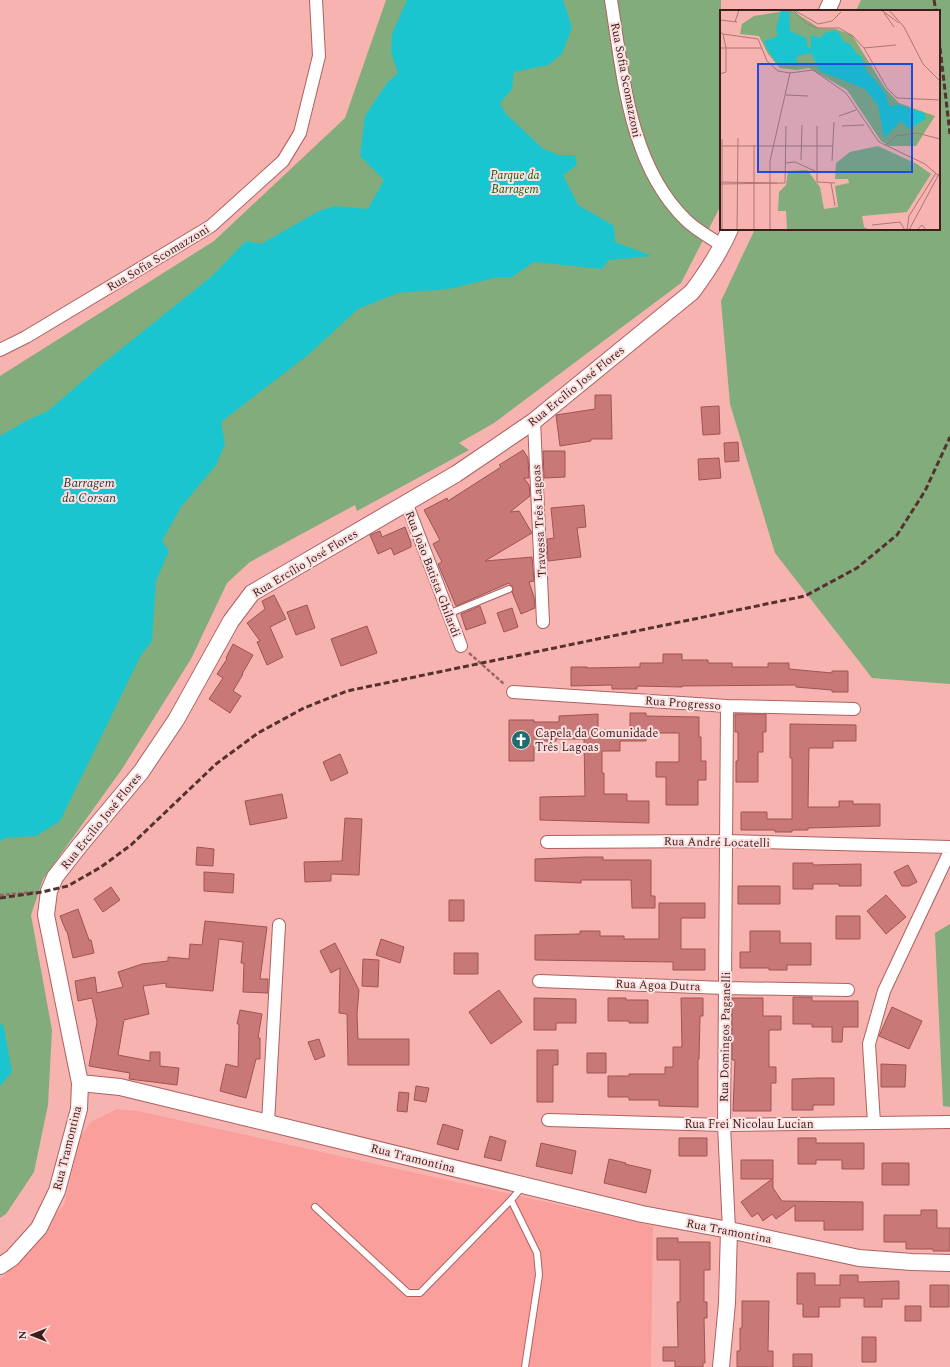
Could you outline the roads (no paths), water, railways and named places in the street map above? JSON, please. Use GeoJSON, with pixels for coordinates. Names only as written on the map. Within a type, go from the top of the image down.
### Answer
{"type":"FeatureCollection","features":[{"type":"Feature","properties":{"kind":"street","name":"Rua Sofia Scomazzoni"},"geometry":{"type":"LineString","coordinates":[[0,350],[26,337],[211,226],[282,161],[300,133],[319,56],[316,0]]}},
{"type":"Feature","properties":{"kind":"street","name":"Rua Sofia Scomazzoni"},"geometry":{"type":"LineString","coordinates":[[611,0],[626,89],[640,146],[664,194],[686,220],[723,246]]}},
{"type":"Feature","properties":{"kind":"street"},"geometry":{"type":"LineString","coordinates":[[827,10],[832,0]]}},
{"type":"Feature","properties":{"kind":"street","name":"Rua Ercílio José Flores"},"geometry":{"type":"LineString","coordinates":[[80,1084],[46,915],[49,891],[55,877],[141,772],[176,720],[231,621],[252,592],[456,474],[534,421],[692,292],[707,272],[723,246],[730,230]]}},
{"type":"Feature","properties":{"kind":"street","name":"Travessa Três Lagoas"},"geometry":{"type":"LineString","coordinates":[[534,421],[544,622]]}},
{"type":"Feature","properties":{"kind":"street","name":"Rua João Batista Ghilardi"},"geometry":{"type":"LineString","coordinates":[[406,502],[448,614],[464,650]]}},
{"type":"Feature","properties":{"kind":"street","name":"Rua Progresso"},"geometry":{"type":"LineString","coordinates":[[514,692],[727,706],[854,709]]}},
{"type":"Feature","properties":{"kind":"street","name":"Rua Domingos Paganelli"},"geometry":{"type":"LineString","coordinates":[[721,1367],[726,1303],[729,1230],[724,1125],[727,706]]}},
{"type":"Feature","properties":{"kind":"street","name":"Rua André Locatelli"},"geometry":{"type":"LineString","coordinates":[[547,842],[726,841],[950,847]]}},
{"type":"Feature","properties":{"kind":"street"},"geometry":{"type":"LineString","coordinates":[[874,1123],[869,1044],[884,991],[950,851]]}},
{"type":"Feature","properties":{"kind":"street"},"geometry":{"type":"LineString","coordinates":[[268,1123],[279,925]]}},
{"type":"Feature","properties":{"kind":"street","name":"Rua Agoa Dutra"},"geometry":{"type":"LineString","coordinates":[[539,981],[725,988],[848,990]]}},
{"type":"Feature","properties":{"kind":"street","name":"Rua Tramontina"},"geometry":{"type":"LineString","coordinates":[[0,1266],[12,1258],[39,1228],[57,1191],[79,1109],[80,1084],[120,1087],[642,1214],[729,1230],[860,1258],[950,1263]]}},
{"type":"Feature","properties":{"kind":"street","name":"Rua Frei Nicolau Lucian"},"geometry":{"type":"LineString","coordinates":[[548,1120],[724,1125],[950,1122]]}},
{"type":"Feature","properties":{"kind":"lane"},"geometry":{"type":"LineString","coordinates":[[448,614],[508,589]]}},
{"type":"Feature","properties":{"kind":"lane"},"geometry":{"type":"LineString","coordinates":[[315,1207],[408,1293],[420,1293],[524,1185]]}},
{"type":"Feature","properties":{"kind":"lane"},"geometry":{"type":"LineString","coordinates":[[511,1200],[537,1253],[539,1275],[525,1367]]}},
{"type":"Feature","properties":{"kind":"water","name":"Barragem da Corsan"},"geometry":{"type":"Polygon","coordinates":[[[407,0],[563,0],[572,27],[562,54],[548,65],[514,72],[512,89],[500,103],[505,113],[542,148],[558,155],[575,155],[577,165],[563,175],[578,205],[614,226],[615,242],[652,256],[609,260],[602,269],[534,262],[512,277],[498,277],[449,289],[398,293],[358,309],[308,355],[221,422],[225,444],[216,465],[181,507],[162,541],[169,551],[156,581],[152,641],[141,655],[60,821],[36,836],[4,838],[0,842],[0,436],[28,420],[48,411],[101,365],[211,277],[246,241],[261,244],[319,211],[335,206],[368,209],[384,180],[360,156],[365,116],[387,83],[398,73],[391,52],[392,34],[407,0]]]}},
{"type":"Feature","properties":{"kind":"water"},"geometry":{"type":"Polygon","coordinates":[[[3,1024],[12,1072],[0,1086],[0,1025],[3,1024]]]}},
{"type":"Feature","properties":{"kind":"railway"},"geometry":{"type":"LineString","coordinates":[[934,0],[936,10]]}},
{"type":"Feature","properties":{"kind":"railway"},"geometry":{"type":"LineString","coordinates":[[940,48],[950,134]]}},
{"type":"Feature","properties":{"kind":"railway"},"geometry":{"type":"LineString","coordinates":[[0,898],[42,892],[68,886],[101,867],[131,845],[216,764],[258,733],[304,708],[347,691],[805,596],[857,568],[897,535],[925,491],[950,437]]}},
{"type":"Feature","properties":{"kind":"place","name":"Capela da Comunidade Três Lagoas"},"geometry":{"type":"Point","coordinates":[521,740]}},
{"type":"Feature","properties":{"kind":"park label","name":"Parque da Barragem"},"geometry":{"type":"Point","coordinates":[515,182]}}]}
